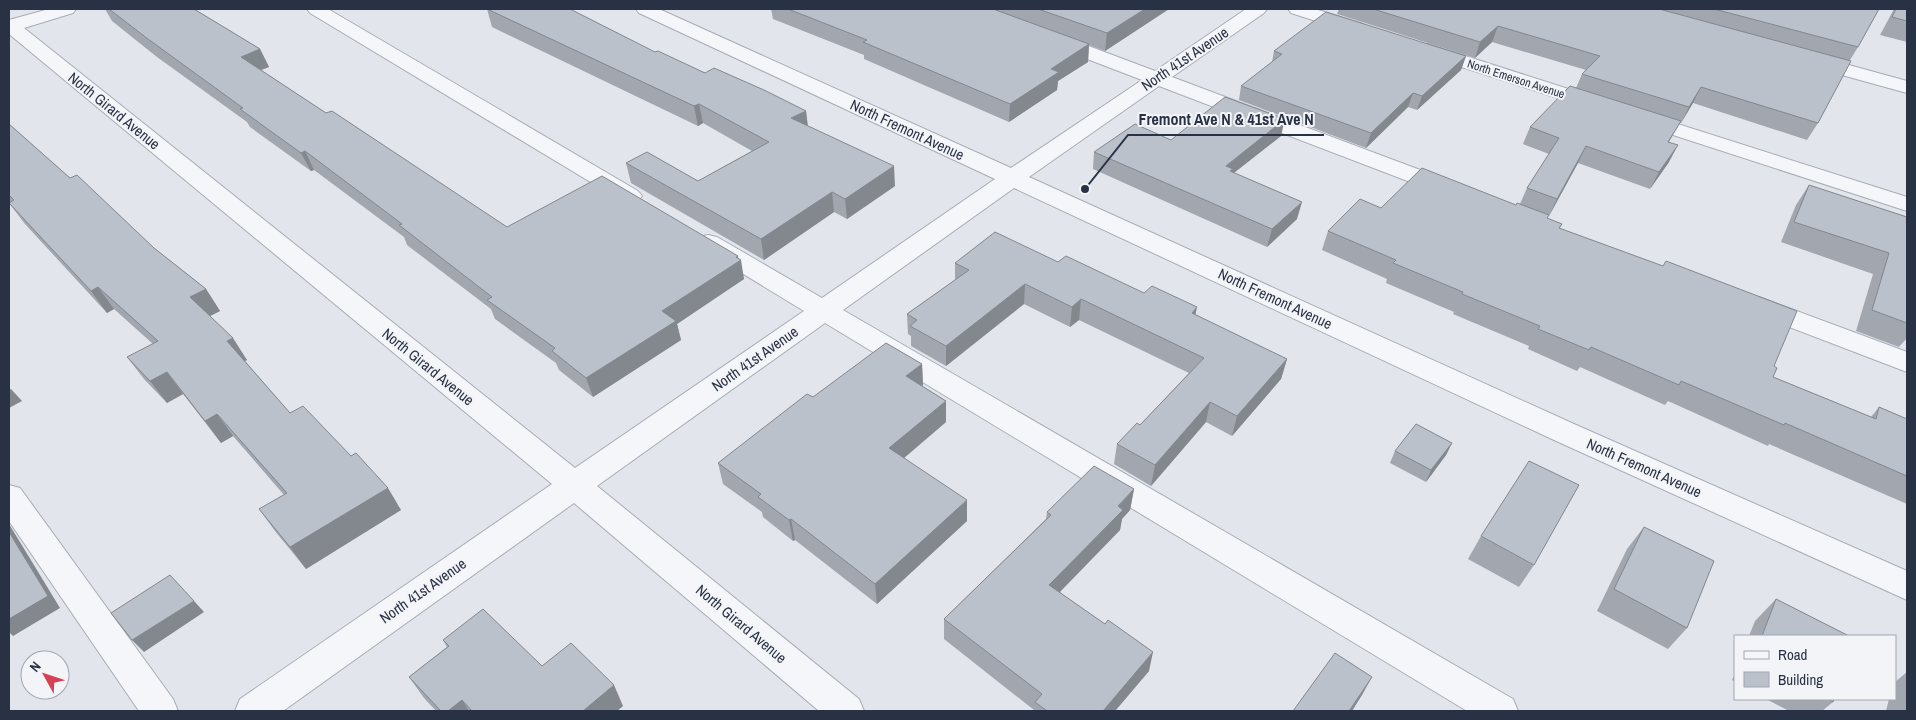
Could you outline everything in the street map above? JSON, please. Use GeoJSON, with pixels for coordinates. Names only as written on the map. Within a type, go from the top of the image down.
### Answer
{"type":"FeatureCollection","features":[{"type":"Feature","properties":{"kind":"street"},"geometry":{"type":"LineString","coordinates":[[10,26],[67,9]]}},
{"type":"Feature","properties":{"kind":"street"},"geometry":{"type":"LineString","coordinates":[[316,9],[655,210]]}},
{"type":"Feature","properties":{"kind":"street","name":"North Fremont Avenue"},"geometry":{"type":"LineString","coordinates":[[645,9],[1573,436],[1907,586]]}},
{"type":"Feature","properties":{"kind":"street","name":"North 41st Avenue"},"geometry":{"type":"LineString","coordinates":[[252,711],[1258,9]]}},
{"type":"Feature","properties":{"kind":"street"},"geometry":{"type":"LineString","coordinates":[[1297,9],[1372,33]]}},
{"type":"Feature","properties":{"kind":"street","name":"North Girard Avenue"},"geometry":{"type":"LineString","coordinates":[[10,26],[574,485],[846,711]]}},
{"type":"Feature","properties":{"kind":"street"},"geometry":{"type":"LineString","coordinates":[[1036,33],[1462,194]]}},
{"type":"Feature","properties":{"kind":"street","name":"North Emerson Avenue"},"geometry":{"type":"LineString","coordinates":[[1410,45],[1907,204]]}},
{"type":"Feature","properties":{"kind":"street"},"geometry":{"type":"LineString","coordinates":[[1794,56],[1907,87]]}},
{"type":"Feature","properties":{"kind":"street"},"geometry":{"type":"LineString","coordinates":[[688,230],[1500,711]]}},
{"type":"Feature","properties":{"kind":"street"},"geometry":{"type":"LineString","coordinates":[[1740,299],[1907,362]]}},
{"type":"Feature","properties":{"kind":"street"},"geometry":{"type":"LineString","coordinates":[[9,497],[160,711]]}},
{"type":"Feature","properties":{"kind":"building"},"geometry":{"type":"Polygon","coordinates":[[[109,9],[194,9],[260,49],[241,57],[326,113],[332,111],[507,227],[602,176],[738,256],[736,257],[741,260],[662,311],[676,321],[586,378],[552,351],[555,348],[487,300],[492,297],[399,225],[402,224],[305,151],[301,153],[240,109],[243,108],[109,9]]]}},
{"type":"Feature","properties":{"kind":"building"},"geometry":{"type":"Polygon","coordinates":[[[487,9],[570,9],[655,52],[658,51],[705,73],[714,68],[764,90],[806,111],[791,118],[894,166],[845,199],[832,192],[761,239],[626,163],[647,152],[698,181],[769,142],[699,104],[694,106],[487,9]]]}},
{"type":"Feature","properties":{"kind":"building"},"geometry":{"type":"Polygon","coordinates":[[[788,9],[993,9],[1089,44],[1051,69],[1059,72],[1010,104],[863,42],[867,40],[788,9]]]}},
{"type":"Feature","properties":{"kind":"building"},"geometry":{"type":"Polygon","coordinates":[[[1038,9],[1145,9],[1107,33],[1038,9]]]}},
{"type":"Feature","properties":{"kind":"building"},"geometry":{"type":"Polygon","coordinates":[[[1373,9],[1659,9],[1851,61],[1818,123],[1701,87],[1689,107],[1582,74],[1600,56],[1498,26],[1480,42],[1373,9]]]}},
{"type":"Feature","properties":{"kind":"building"},"geometry":{"type":"Polygon","coordinates":[[[1714,9],[1879,9],[1858,47],[1714,9]]]}},
{"type":"Feature","properties":{"kind":"building"},"geometry":{"type":"Polygon","coordinates":[[[1896,9],[1907,9],[1907,21],[1892,17],[1896,9]]]}},
{"type":"Feature","properties":{"kind":"building"},"geometry":{"type":"Polygon","coordinates":[[[1326,12],[1466,56],[1422,96],[1413,93],[1371,133],[1241,86],[1282,54],[1274,51],[1326,12]]]}},
{"type":"Feature","properties":{"kind":"building"},"geometry":{"type":"Polygon","coordinates":[[[1570,86],[1681,121],[1668,142],[1678,145],[1659,172],[1586,146],[1557,199],[1527,188],[1559,138],[1530,127],[1570,86]]]}},
{"type":"Feature","properties":{"kind":"building"},"geometry":{"type":"Polygon","coordinates":[[[1225,97],[1285,119],[1226,166],[1233,169],[1230,171],[1302,202],[1272,229],[1094,152],[1135,124],[1171,140],[1225,97]]]}},
{"type":"Feature","properties":{"kind":"building"},"geometry":{"type":"Polygon","coordinates":[[[9,124],[70,178],[77,175],[154,248],[206,289],[190,297],[233,338],[227,341],[290,413],[303,406],[351,456],[356,453],[388,488],[290,547],[259,509],[287,493],[217,414],[205,421],[167,372],[150,381],[127,357],[158,341],[98,287],[91,291],[9,203],[14,200],[9,195],[9,124]]]}},
{"type":"Feature","properties":{"kind":"building"},"geometry":{"type":"Polygon","coordinates":[[[1422,168],[1516,205],[1517,203],[1549,215],[1547,218],[1562,224],[1559,228],[1663,266],[1666,261],[1797,311],[1774,366],[1777,368],[1773,377],[1876,419],[1879,407],[1907,419],[1907,476],[1785,423],[1784,425],[1681,381],[1679,385],[1591,347],[1589,350],[1538,329],[1540,326],[1462,294],[1463,292],[1393,263],[1396,260],[1328,231],[1360,199],[1381,208],[1422,168]]]}},
{"type":"Feature","properties":{"kind":"building"},"geometry":{"type":"Polygon","coordinates":[[[1809,185],[1907,217],[1907,323],[1872,310],[1889,253],[1794,222],[1809,185]]]}},
{"type":"Feature","properties":{"kind":"building"},"geometry":{"type":"Polygon","coordinates":[[[995,232],[1058,262],[1066,256],[1144,293],[1152,286],[1197,307],[1192,313],[1287,359],[1237,416],[1210,402],[1155,465],[1117,444],[1137,423],[1140,425],[1204,358],[1081,299],[1072,307],[1025,284],[946,346],[910,326],[917,320],[907,314],[969,270],[955,263],[995,232]]]}},
{"type":"Feature","properties":{"kind":"building"},"geometry":{"type":"Polygon","coordinates":[[[886,343],[922,364],[906,376],[946,401],[889,448],[967,500],[875,584],[791,519],[789,520],[758,497],[761,494],[718,463],[807,394],[813,397],[886,343]]]}},
{"type":"Feature","properties":{"kind":"building"},"geometry":{"type":"Polygon","coordinates":[[[1416,424],[1452,443],[1431,470],[1395,451],[1416,424]]]}},
{"type":"Feature","properties":{"kind":"building"},"geometry":{"type":"Polygon","coordinates":[[[1529,461],[1579,485],[1534,565],[1481,536],[1529,461]]]}},
{"type":"Feature","properties":{"kind":"building"},"geometry":{"type":"Polygon","coordinates":[[[1094,466],[1134,489],[1118,506],[1123,510],[1049,585],[1105,624],[1108,620],[1153,652],[1103,711],[1047,711],[1035,702],[1042,694],[944,619],[1051,515],[1047,512],[1094,466]]]}},
{"type":"Feature","properties":{"kind":"building"},"geometry":{"type":"Polygon","coordinates":[[[1644,527],[1714,561],[1687,628],[1614,589],[1644,527]]]}},
{"type":"Feature","properties":{"kind":"building"},"geometry":{"type":"Polygon","coordinates":[[[9,532],[48,596],[9,619],[9,532]]]}},
{"type":"Feature","properties":{"kind":"building"},"geometry":{"type":"Polygon","coordinates":[[[170,575],[194,601],[132,640],[111,613],[170,575]]]}},
{"type":"Feature","properties":{"kind":"building"},"geometry":{"type":"Polygon","coordinates":[[[1776,599],[1847,635],[1762,635],[1776,599]]]}},
{"type":"Feature","properties":{"kind":"building"},"geometry":{"type":"Polygon","coordinates":[[[483,609],[542,666],[571,643],[614,685],[583,711],[472,711],[462,700],[448,711],[441,711],[409,677],[449,646],[443,640],[483,609]]]}},
{"type":"Feature","properties":{"kind":"building"},"geometry":{"type":"Polygon","coordinates":[[[1335,653],[1372,677],[1349,711],[1293,711],[1335,653]]]}},
{"type":"Feature","properties":{"kind":"place","name":"Fremont Ave N & 41st Ave N"},"geometry":{"type":"Point","coordinates":[1085,189]}}]}
